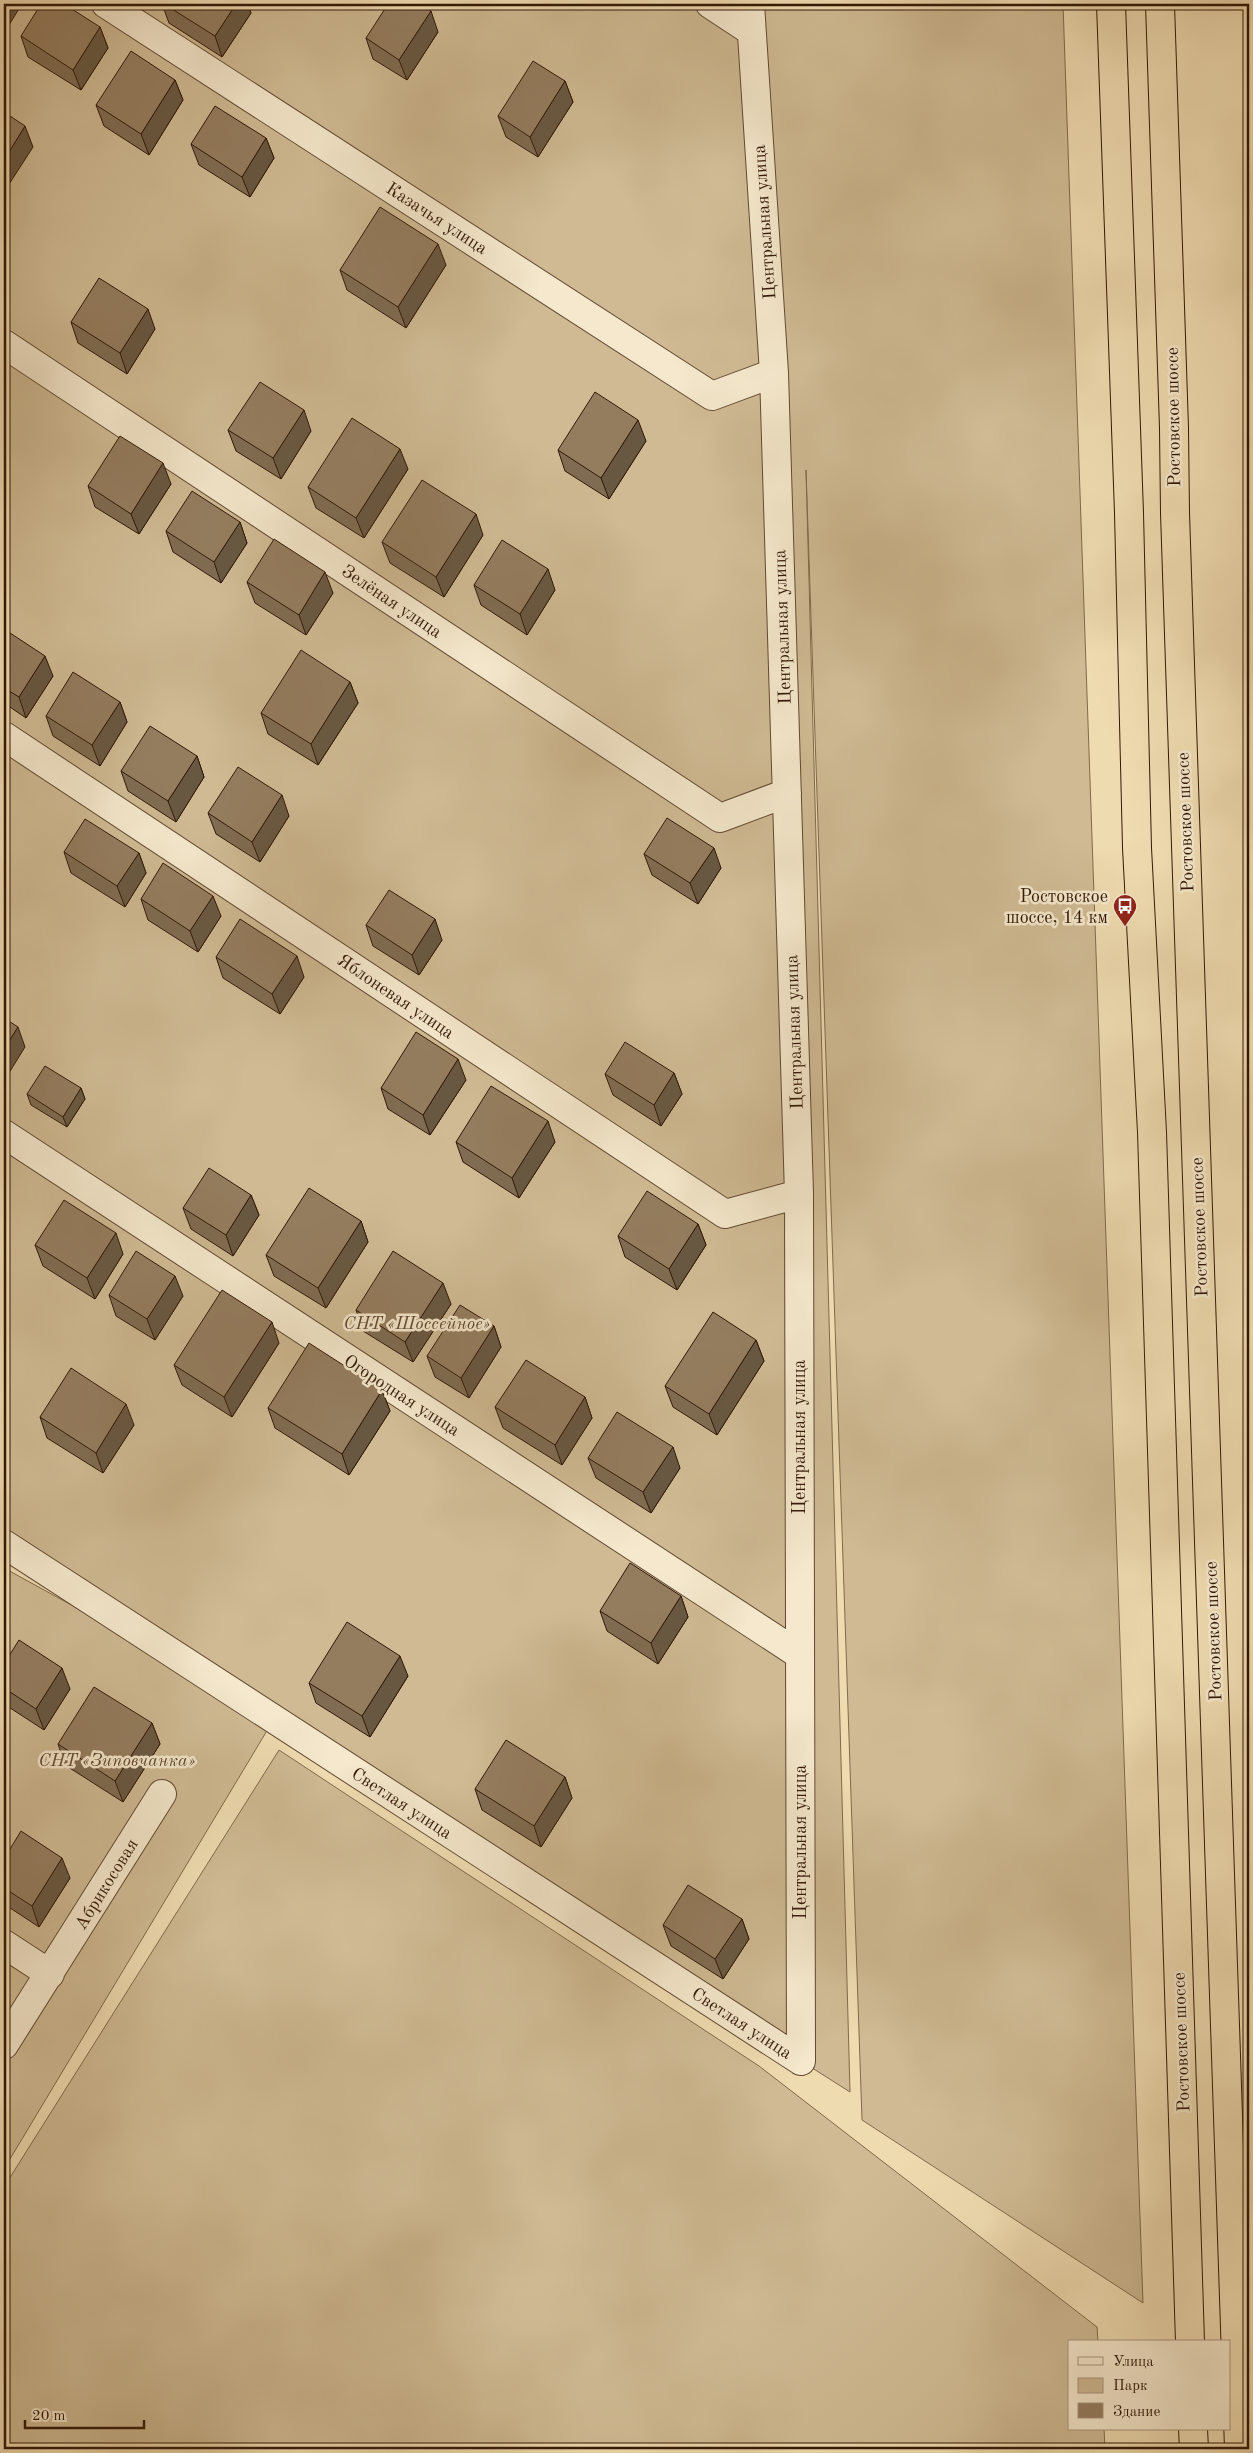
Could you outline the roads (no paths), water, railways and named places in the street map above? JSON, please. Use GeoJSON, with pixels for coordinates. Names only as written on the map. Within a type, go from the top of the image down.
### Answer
{"type":"FeatureCollection","features":[{"type":"Feature","properties":{"kind":"highway","name":"Ростовское шоссе"},"geometry":{"type":"LineString","coordinates":[[1111,4],[1129,513],[1137,848],[1152,1142],[1190,2340]]}},
{"type":"Feature","properties":{"kind":"highway","name":"Ростовское шоссе"},"geometry":{"type":"LineString","coordinates":[[1160,4],[1174,428],[1175,522],[1240,2449]]}},
{"type":"Feature","properties":{"kind":"highway"},"geometry":{"type":"LineString","coordinates":[[1193,2430],[1194,2449]]}},
{"type":"Feature","properties":{"kind":"street","name":"Казачья улица"},"geometry":{"type":"LineString","coordinates":[[106,4],[712,396],[774,373]]}},
{"type":"Feature","properties":{"kind":"street"},"geometry":{"type":"LineString","coordinates":[[710,4],[751,31]]}},
{"type":"Feature","properties":{"kind":"street","name":"Центральная улица"},"geometry":{"type":"LineString","coordinates":[[750,4],[774,373],[799,1194],[801,2061]]}},
{"type":"Feature","properties":{"kind":"street","name":"Зелёная улица"},"geometry":{"type":"LineString","coordinates":[[4,344],[720,818],[787,793]]}},
{"type":"Feature","properties":{"kind":"street","name":"Яблоневая улица"},"geometry":{"type":"LineString","coordinates":[[4,736],[725,1214],[799,1194]]}},
{"type":"Feature","properties":{"kind":"street","name":"Огородная улица"},"geometry":{"type":"LineString","coordinates":[[4,1134],[800,1656]]}},
{"type":"Feature","properties":{"kind":"street","name":"Светлая улица"},"geometry":{"type":"LineString","coordinates":[[4,1544],[801,2061]]}},
{"type":"Feature","properties":{"kind":"street","name":"Абрикосовая"},"geometry":{"type":"LineString","coordinates":[[4,2045],[162,1794]]}},
{"type":"Feature","properties":{"kind":"street"},"geometry":{"type":"LineString","coordinates":[[4,1944],[50,1974]]}},
{"type":"Feature","properties":{"kind":"place","name":"Ростовское шоссе, 14 км"},"geometry":{"type":"Point","coordinates":[1125,927]}},
{"type":"Feature","properties":{"kind":"park label","name":"СНТ «Шоссейное»"},"geometry":{"type":"Point","coordinates":[417,1323]}},
{"type":"Feature","properties":{"kind":"park label","name":"СНТ «Зиповчанка»"},"geometry":{"type":"Point","coordinates":[117,1760]}}]}
